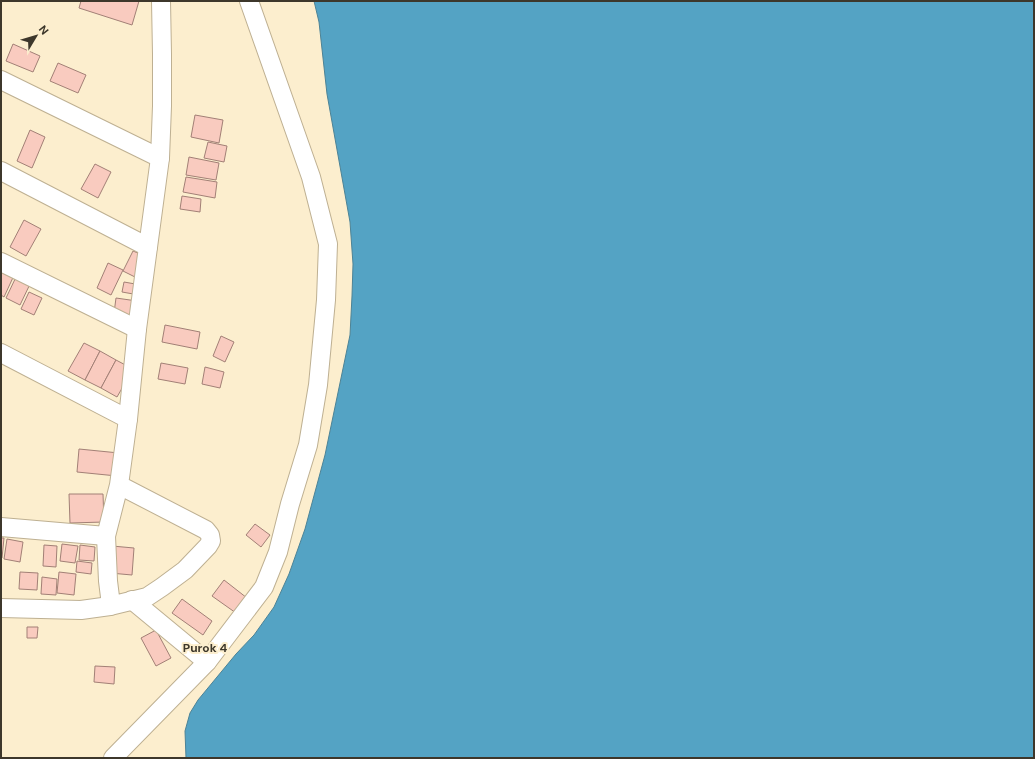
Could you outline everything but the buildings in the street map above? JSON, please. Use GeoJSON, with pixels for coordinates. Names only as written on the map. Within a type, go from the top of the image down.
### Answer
{"type":"FeatureCollection","features":[{"type":"Feature","properties":{"kind":"street"},"geometry":{"type":"LineString","coordinates":[[110,606],[106,536],[119,485],[128,419],[137,329],[160,158],[162,106],[161,1]]}},
{"type":"Feature","properties":{"kind":"street"},"geometry":{"type":"LineString","coordinates":[[113,758],[208,662],[264,587],[278,552],[290,504],[308,445],[318,385],[326,300],[328,244],[311,177],[249,1]]}},
{"type":"Feature","properties":{"kind":"street"},"geometry":{"type":"LineString","coordinates":[[1,80],[160,158]]}},
{"type":"Feature","properties":{"kind":"street"},"geometry":{"type":"LineString","coordinates":[[1,171],[148,248]]}},
{"type":"Feature","properties":{"kind":"street"},"geometry":{"type":"LineString","coordinates":[[1,262],[137,329]]}},
{"type":"Feature","properties":{"kind":"street"},"geometry":{"type":"LineString","coordinates":[[1,353],[128,419]]}},
{"type":"Feature","properties":{"kind":"street"},"geometry":{"type":"LineString","coordinates":[[1,608],[81,610],[110,606],[147,597],[185,570],[208,546],[211,541],[210,535],[206,530],[119,485]]}},
{"type":"Feature","properties":{"kind":"street"},"geometry":{"type":"LineString","coordinates":[[1,527],[106,536]]}},
{"type":"Feature","properties":{"kind":"street"},"geometry":{"type":"LineString","coordinates":[[132,600],[208,662]]}},
{"type":"Feature","properties":{"kind":"water"},"geometry":{"type":"Polygon","coordinates":[[[314,1],[1034,1],[1034,758],[186,758],[185,731],[190,713],[198,700],[236,654],[254,635],[274,607],[289,574],[305,529],[325,455],[350,335],[353,264],[350,222],[327,94],[319,22],[314,1]]]}},
{"type":"Feature","properties":{"kind":"district","name":"Purok 4"},"geometry":{"type":"Point","coordinates":[205,648]}}]}
